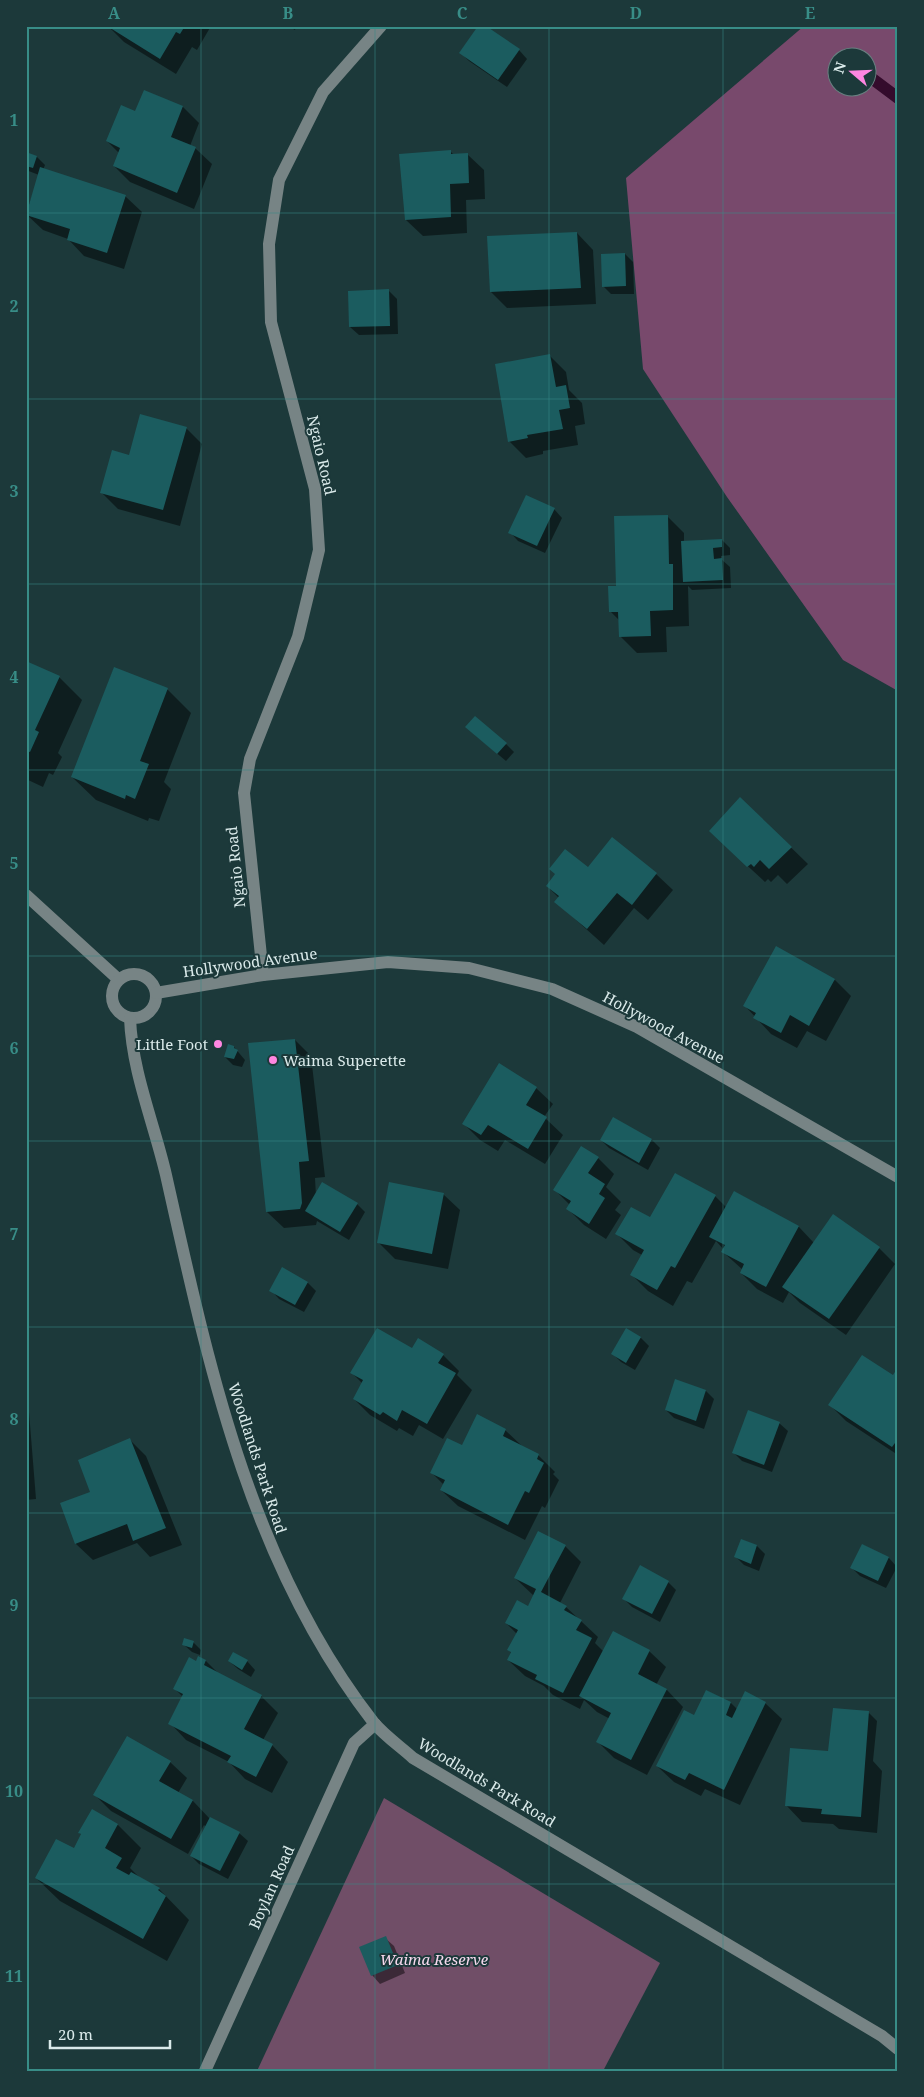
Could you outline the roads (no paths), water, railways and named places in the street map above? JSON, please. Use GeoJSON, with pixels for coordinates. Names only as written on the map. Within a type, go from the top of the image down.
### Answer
{"type":"FeatureCollection","features":[{"type":"Feature","properties":{"kind":"street","name":"Ngaio Road"},"geometry":{"type":"LineString","coordinates":[[263,975],[244,793],[250,758],[298,637],[319,550],[316,489],[271,322],[269,244],[279,180],[323,92],[381,26]]}},
{"type":"Feature","properties":{"kind":"street"},"geometry":{"type":"LineString","coordinates":[[26,895],[118,979]]}},
{"type":"Feature","properties":{"kind":"street","name":"Hollywood Avenue"},"geometry":{"type":"LineString","coordinates":[[156,993],[263,975],[388,962],[469,968],[552,989],[637,1027],[898,1177]]}},
{"type":"Feature","properties":{"kind":"street"},"geometry":{"type":"LineString","coordinates":[[131,973],[145,976],[150,980],[156,993],[154,1006],[150,1012],[144,1016],[130,1018],[117,1011],[111,999],[114,984],[118,979],[131,973]]}},
{"type":"Feature","properties":{"kind":"street","name":"Woodlands Park Road"},"geometry":{"type":"LineString","coordinates":[[130,1018],[131,1041],[135,1059],[163,1160],[203,1341],[236,1452],[268,1540],[298,1604],[338,1669],[376,1724],[413,1758],[882,2036],[898,2049]]}},
{"type":"Feature","properties":{"kind":"street","name":"Boylan Road"},"geometry":{"type":"LineString","coordinates":[[205,2071],[354,1743],[376,1724]]}},
{"type":"Feature","properties":{"kind":"waterway"},"geometry":{"type":"LineString","coordinates":[[876,82],[898,98]]}},
{"type":"Feature","properties":{"kind":"place","name":"Little Foot"},"geometry":{"type":"Point","coordinates":[218,1044]}},
{"type":"Feature","properties":{"kind":"place","name":"Waima Superette"},"geometry":{"type":"Point","coordinates":[273,1060]}},
{"type":"Feature","properties":{"kind":"park label","name":"Waima Reserve"},"geometry":{"type":"Point","coordinates":[434,1959]}}]}
